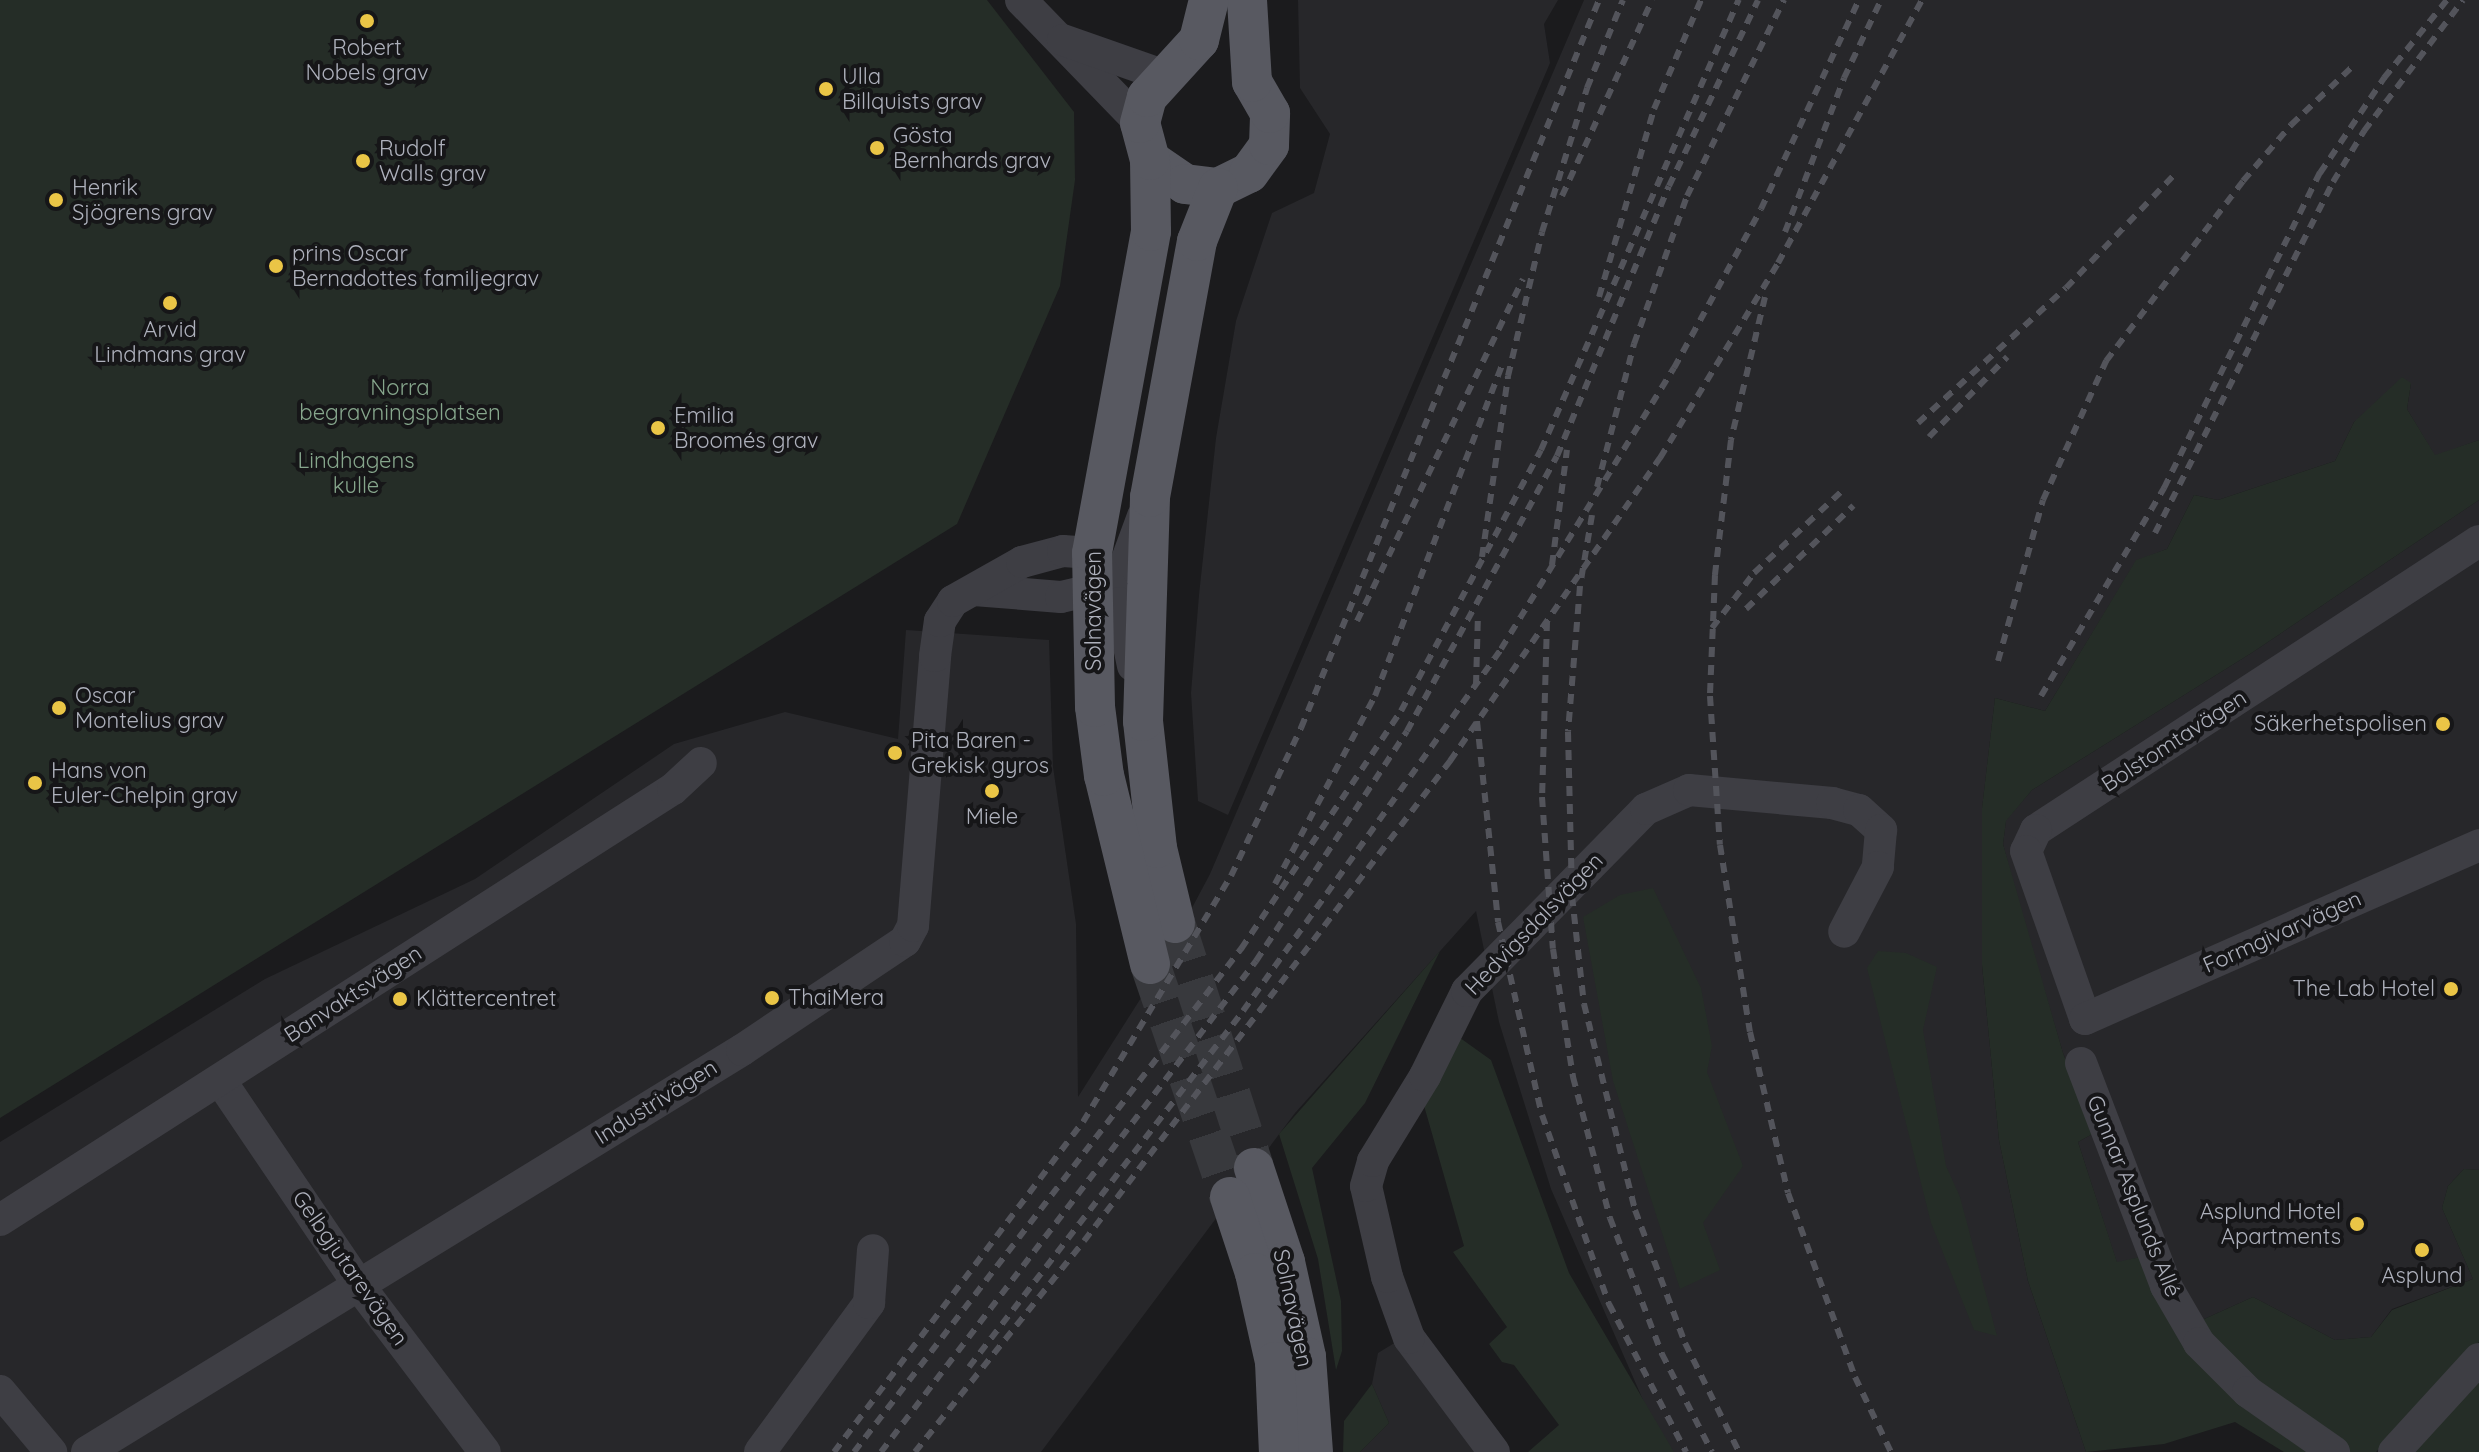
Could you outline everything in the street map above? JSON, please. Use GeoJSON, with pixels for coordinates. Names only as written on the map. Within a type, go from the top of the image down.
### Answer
{"type":"FeatureCollection","features":[{"type":"Feature","properties":{"kind":"main road","name":"Solnavägen"},"geometry":{"type":"LineString","coordinates":[[1150,964],[1104,776],[1095,707],[1090,568],[1151,231],[1145,142],[1147,97],[1199,40],[1209,0]]}},
{"type":"Feature","properties":{"kind":"main road"},"geometry":{"type":"LineString","coordinates":[[1145,142],[1185,184],[1218,188],[1249,173],[1269,145],[1270,113],[1252,82],[1247,0]]}},
{"type":"Feature","properties":{"kind":"main road"},"geometry":{"type":"LineString","coordinates":[[1173,70],[1225,68],[1252,82]]}},
{"type":"Feature","properties":{"kind":"main road"},"geometry":{"type":"LineString","coordinates":[[1175,923],[1157,848],[1143,721],[1150,497],[1197,241],[1218,188]]}},
{"type":"Feature","properties":{"kind":"main road","name":"Solnavägen"},"geometry":{"type":"LineString","coordinates":[[1279,1452],[1275,1362],[1242,1182],[1285,1262],[1306,1357],[1313,1452]]}},
{"type":"Feature","properties":{"kind":"street"},"geometry":{"type":"LineString","coordinates":[[1021,0],[1145,142]]}},
{"type":"Feature","properties":{"kind":"street"},"geometry":{"type":"LineString","coordinates":[[1048,34],[1173,70]]}},
{"type":"Feature","properties":{"kind":"street"},"geometry":{"type":"LineString","coordinates":[[974,590],[1061,597],[1090,568],[1125,565],[1150,497]]}},
{"type":"Feature","properties":{"kind":"street","name":"Bolstomtavägen"},"geometry":{"type":"LineString","coordinates":[[2085,1019],[2026,851],[2036,830],[2479,541]]}},
{"type":"Feature","properties":{"kind":"street","name":"Industrivägen"},"geometry":{"type":"LineString","coordinates":[[87,1452],[742,1050],[905,941],[913,926],[924,746],[940,621],[953,601],[1022,562],[1090,568]]}},
{"type":"Feature","properties":{"kind":"street"},"geometry":{"type":"LineString","coordinates":[[1090,568],[1125,623],[1143,721]]}},
{"type":"Feature","properties":{"kind":"street","name":"Banvaktsvägen"},"geometry":{"type":"LineString","coordinates":[[0,1220],[673,789],[701,763]]}},
{"type":"Feature","properties":{"kind":"street","name":"Hedvigsdalsvägen"},"geometry":{"type":"LineString","coordinates":[[1494,1452],[1409,1338],[1387,1277],[1366,1186],[1373,1161],[1425,1076],[1467,991],[1646,809],[1689,790],[1832,803],[1859,810],[1881,830],[1878,867],[1852,908],[1844,932]]}},
{"type":"Feature","properties":{"kind":"street","name":"Formgivarvägen"},"geometry":{"type":"LineString","coordinates":[[2085,1019],[2479,845]]}},
{"type":"Feature","properties":{"kind":"street","name":"Gunnar Asplunds Allé"},"geometry":{"type":"LineString","coordinates":[[2081,1063],[2166,1286],[2199,1343],[2248,1392],[2334,1452]]}},
{"type":"Feature","properties":{"kind":"street","name":"Gelbgjutarevägen"},"geometry":{"type":"LineString","coordinates":[[220,1080],[360,1287],[485,1452]]}},
{"type":"Feature","properties":{"kind":"street"},"geometry":{"type":"LineString","coordinates":[[760,1452],[869,1303],[873,1250]]}},
{"type":"Feature","properties":{"kind":"street"},"geometry":{"type":"LineString","coordinates":[[2394,1452],[2479,1359]]}},
{"type":"Feature","properties":{"kind":"street"},"geometry":{"type":"LineString","coordinates":[[0,1391],[51,1452]]}},
{"type":"Feature","properties":{"kind":"shaded area"},"geometry":{"type":"Polygon","coordinates":[[[1298,0],[1558,0],[1544,24],[1550,63],[1228,815],[1198,801],[1191,693],[1199,595],[1216,438],[1236,321],[1272,213],[1314,193],[1330,134],[1300,88],[1298,0]]]}},
{"type":"Feature","properties":{"kind":"shaded area"},"geometry":{"type":"Polygon","coordinates":[[[1584,0],[2479,0],[2479,440],[2435,456],[2407,409],[2411,383],[2354,422],[2335,461],[2218,500],[2194,495],[2167,549],[2136,561],[2045,711],[1995,698],[1982,809],[1982,965],[1999,1140],[2028,1281],[2086,1452],[1673,1452],[1650,1416],[1551,1189],[1499,1022],[1476,911],[1295,1113],[1041,1452],[0,1452],[0,1142],[265,979],[475,879],[674,744],[785,712],[898,739],[906,630],[1049,640],[1053,767],[1076,924],[1078,1097],[1160,968],[1210,874],[1584,0]]]}},
{"type":"Feature","properties":{"kind":"shaded area"},"geometry":{"type":"Polygon","coordinates":[[[2479,500],[2479,1170],[2464,1169],[2448,1186],[2442,1208],[2473,1279],[2392,1309],[2371,1337],[2335,1340],[2253,1297],[2182,1329],[2145,1256],[2117,1263],[2078,1142],[2094,1133],[2063,1053],[2019,905],[2003,844],[2006,820],[2032,790],[2253,652],[2479,500]]]}},
{"type":"Feature","properties":{"kind":"shaded area"},"geometry":{"type":"Polygon","coordinates":[[[1396,1342],[1483,1452],[1360,1452],[1389,1423],[1372,1384],[1378,1353],[1396,1342]]]}},
{"type":"Feature","properties":{"kind":"green space","name":"Norra begravningsplatsen"},"geometry":{"type":"Polygon","coordinates":[[[0,0],[987,0],[1074,112],[1075,180],[1060,286],[957,524],[0,1118],[0,0]]]}},
{"type":"Feature","properties":{"kind":"green space"},"geometry":{"type":"Polygon","coordinates":[[[2402,377],[2411,383],[2407,409],[2435,455],[2479,440],[2479,500],[2253,652],[2032,790],[2006,821],[2003,844],[2063,1053],[2094,1133],[2078,1142],[2117,1262],[2145,1256],[2182,1329],[2253,1297],[2335,1340],[2371,1337],[2392,1310],[2473,1279],[2442,1208],[2448,1186],[2464,1169],[2479,1170],[2479,1342],[2376,1452],[2284,1452],[2235,1422],[2164,1444],[2086,1452],[2028,1281],[1999,1140],[1982,965],[1982,808],[1995,698],[2045,711],[2136,560],[2167,549],[2194,495],[2218,500],[2335,461],[2354,422],[2402,377]]]}},
{"type":"Feature","properties":{"kind":"green space"},"geometry":{"type":"Polygon","coordinates":[[[1653,888],[1701,988],[1712,1046],[1707,1072],[1743,1166],[1703,1223],[1720,1270],[1680,1289],[1613,1081],[1583,917],[1620,895],[1653,888]]]}},
{"type":"Feature","properties":{"kind":"green space"},"geometry":{"type":"Polygon","coordinates":[[[1440,951],[1365,1103],[1312,1168],[1341,1301],[1342,1351],[1336,1370],[1318,1259],[1279,1134],[1440,951]]]}},
{"type":"Feature","properties":{"kind":"green space"},"geometry":{"type":"Polygon","coordinates":[[[1878,951],[1906,953],[1937,967],[1923,1030],[1946,1166],[1960,1197],[1997,1336],[1974,1330],[1931,1223],[1867,968],[1878,951]]]}},
{"type":"Feature","properties":{"kind":"green space"},"geometry":{"type":"Polygon","coordinates":[[[1456,1035],[1491,1060],[1569,1273],[1674,1452],[1528,1452],[1559,1425],[1514,1365],[1502,1362],[1489,1344],[1507,1327],[1453,1252],[1464,1246],[1423,1102],[1456,1035]]]}},
{"type":"Feature","properties":{"kind":"green space"},"geometry":{"type":"Polygon","coordinates":[[[2479,1375],[2479,1452],[2409,1452],[2479,1375]]]}},
{"type":"Feature","properties":{"kind":"green space"},"geometry":{"type":"Polygon","coordinates":[[[1372,1384],[1389,1423],[1360,1452],[1343,1452],[1344,1421],[1372,1384]]]}},
{"type":"Feature","properties":{"kind":"tunnel"},"geometry":{"type":"LineString","coordinates":[[1175,923],[1254,1168]]}},
{"type":"Feature","properties":{"kind":"tunnel"},"geometry":{"type":"LineString","coordinates":[[1150,964],[1230,1197]]}},
{"type":"Feature","properties":{"kind":"railway"},"geometry":{"type":"LineString","coordinates":[[834,1452],[1083,1122],[1231,876],[1301,728],[1599,0]]}},
{"type":"Feature","properties":{"kind":"railway"},"geometry":{"type":"LineString","coordinates":[[1482,557],[1508,376],[1542,232],[1587,88],[1623,0]]}},
{"type":"Feature","properties":{"kind":"railway"},"geometry":{"type":"LineString","coordinates":[[1562,196],[1652,0]]}},
{"type":"Feature","properties":{"kind":"railway"},"geometry":{"type":"LineString","coordinates":[[1599,297],[1654,109],[1701,0]]}},
{"type":"Feature","properties":{"kind":"railway"},"geometry":{"type":"LineString","coordinates":[[854,1452],[1241,949],[1401,711],[1541,450],[1739,0]]}},
{"type":"Feature","properties":{"kind":"railway"},"geometry":{"type":"LineString","coordinates":[[881,1452],[1256,961],[1407,731],[1557,456],[1669,186],[1758,0]]}},
{"type":"Feature","properties":{"kind":"railway"},"geometry":{"type":"LineString","coordinates":[[1597,487],[1634,344],[1687,196],[1784,0]]}},
{"type":"Feature","properties":{"kind":"railway"},"geometry":{"type":"LineString","coordinates":[[969,1367],[1243,1011],[1501,649],[1674,368],[1761,209],[1859,0]]}},
{"type":"Feature","properties":{"kind":"railway"},"geometry":{"type":"LineString","coordinates":[[1785,232],[1844,78],[1881,0]]}},
{"type":"Feature","properties":{"kind":"railway"},"geometry":{"type":"LineString","coordinates":[[915,1452],[1084,1241],[1450,761],[1660,458],[1778,263],[1922,0]]}},
{"type":"Feature","properties":{"kind":"railway"},"geometry":{"type":"LineString","coordinates":[[2041,696],[2164,488],[2320,173],[2384,78],[2447,0]]}},
{"type":"Feature","properties":{"kind":"railway"},"geometry":{"type":"LineString","coordinates":[[2155,533],[2333,182],[2364,131],[2463,0]]}},
{"type":"Feature","properties":{"kind":"railway"},"geometry":{"type":"LineString","coordinates":[[1998,661],[2043,500],[2106,361],[2243,181],[2291,125],[2355,64]]}},
{"type":"Feature","properties":{"kind":"railway"},"geometry":{"type":"LineString","coordinates":[[1918,423],[2066,288],[2174,175]]}},
{"type":"Feature","properties":{"kind":"railway"},"geometry":{"type":"LineString","coordinates":[[1357,621],[1523,279]]}},
{"type":"Feature","properties":{"kind":"railway"},"geometry":{"type":"LineString","coordinates":[[1765,297],[1731,440],[1715,575],[1710,696],[1720,845],[1750,1032],[1788,1193],[1855,1377],[1891,1452]]}},
{"type":"Feature","properties":{"kind":"railway"},"geometry":{"type":"LineString","coordinates":[[1929,437],[2007,357]]}},
{"type":"Feature","properties":{"kind":"railway"},"geometry":{"type":"LineString","coordinates":[[1275,884],[1375,696],[1502,365]]}},
{"type":"Feature","properties":{"kind":"railway"},"geometry":{"type":"LineString","coordinates":[[1552,565],[1567,450]]}},
{"type":"Feature","properties":{"kind":"railway"},"geometry":{"type":"LineString","coordinates":[[1712,628],[1754,573],[1841,492]]}},
{"type":"Feature","properties":{"kind":"railway"},"geometry":{"type":"LineString","coordinates":[[1746,609],[1853,506]]}},
{"type":"Feature","properties":{"kind":"railway"},"geometry":{"type":"LineString","coordinates":[[1592,515],[1580,586],[1568,732],[1572,896],[1584,1004],[1635,1210],[1685,1343],[1739,1452]]}},
{"type":"Feature","properties":{"kind":"railway"},"geometry":{"type":"LineString","coordinates":[[1476,685],[1478,613]]}},
{"type":"Feature","properties":{"kind":"railway"},"geometry":{"type":"LineString","coordinates":[[1547,621],[1542,797],[1553,949],[1573,1077],[1610,1218],[1662,1354],[1712,1452]]}},
{"type":"Feature","properties":{"kind":"railway"},"geometry":{"type":"LineString","coordinates":[[1477,721],[1498,922],[1542,1115],[1609,1304],[1686,1452]]}},
{"type":"Feature","properties":{"kind":"place","name":"Robert Nobels grav"},"geometry":{"type":"Point","coordinates":[367,21]}},
{"type":"Feature","properties":{"kind":"place","name":"Ulla Billquists grav"},"geometry":{"type":"Point","coordinates":[826,89]}},
{"type":"Feature","properties":{"kind":"place","name":"Gösta Bernhards grav"},"geometry":{"type":"Point","coordinates":[877,148]}},
{"type":"Feature","properties":{"kind":"place","name":"Rudolf Walls grav"},"geometry":{"type":"Point","coordinates":[363,161]}},
{"type":"Feature","properties":{"kind":"place","name":"Henrik Sjögrens grav"},"geometry":{"type":"Point","coordinates":[56,200]}},
{"type":"Feature","properties":{"kind":"place","name":"prins Oscar Bernadottes familjegrav"},"geometry":{"type":"Point","coordinates":[276,266]}},
{"type":"Feature","properties":{"kind":"place","name":"Arvid Lindmans grav"},"geometry":{"type":"Point","coordinates":[170,303]}},
{"type":"Feature","properties":{"kind":"place","name":"Emilia Broomés grav"},"geometry":{"type":"Point","coordinates":[658,428]}},
{"type":"Feature","properties":{"kind":"place","name":"Oscar Montelius grav"},"geometry":{"type":"Point","coordinates":[59,708]}},
{"type":"Feature","properties":{"kind":"place","name":"Säkerhetspolisen"},"geometry":{"type":"Point","coordinates":[2443,724]}},
{"type":"Feature","properties":{"kind":"place","name":"Pita Baren - Grekisk gyros"},"geometry":{"type":"Point","coordinates":[895,753]}},
{"type":"Feature","properties":{"kind":"place","name":"Hans von Euler-Chelpin grav"},"geometry":{"type":"Point","coordinates":[35,783]}},
{"type":"Feature","properties":{"kind":"place","name":"Miele"},"geometry":{"type":"Point","coordinates":[992,791]}},
{"type":"Feature","properties":{"kind":"place","name":"The Lab Hotel"},"geometry":{"type":"Point","coordinates":[2451,989]}},
{"type":"Feature","properties":{"kind":"place","name":"ThaiMera"},"geometry":{"type":"Point","coordinates":[772,998]}},
{"type":"Feature","properties":{"kind":"place","name":"Klättercentret"},"geometry":{"type":"Point","coordinates":[400,999]}},
{"type":"Feature","properties":{"kind":"place","name":"Asplund Hotel Apartments"},"geometry":{"type":"Point","coordinates":[2357,1224]}},
{"type":"Feature","properties":{"kind":"place","name":"Asplund"},"geometry":{"type":"Point","coordinates":[2422,1250]}},
{"type":"Feature","properties":{"kind":"park label","name":"Lindhagens kulle"},"geometry":{"type":"Point","coordinates":[356,472]}}]}
